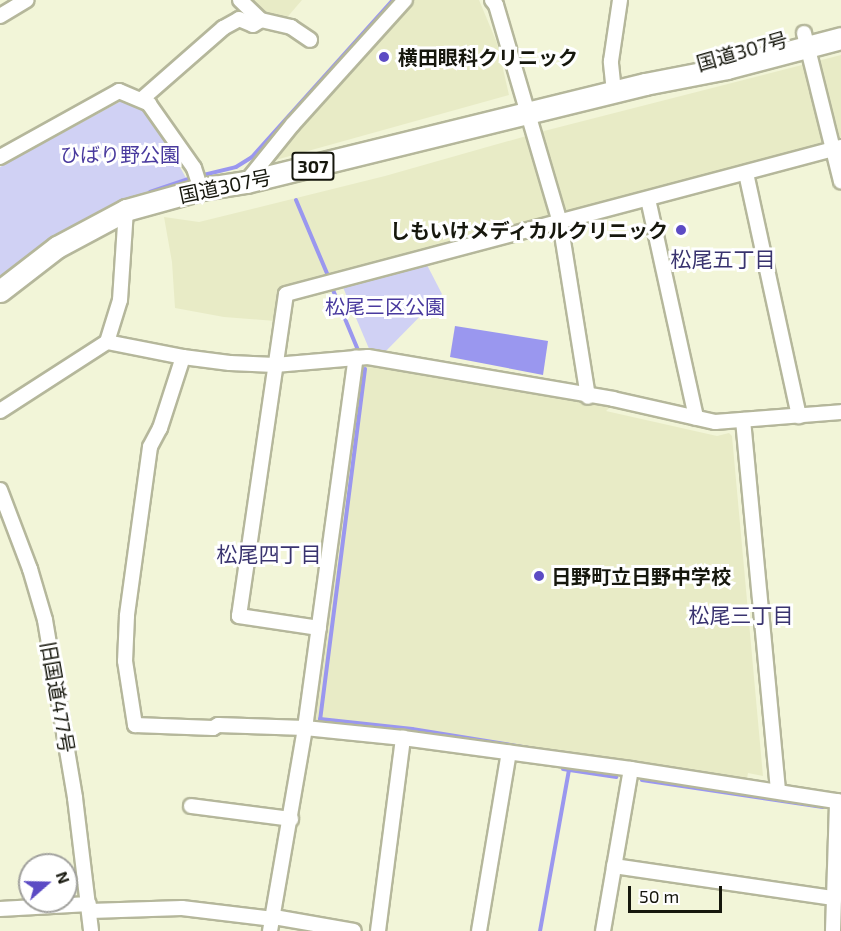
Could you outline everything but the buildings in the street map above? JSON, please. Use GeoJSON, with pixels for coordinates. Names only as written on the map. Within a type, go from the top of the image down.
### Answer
{"type":"FeatureCollection","features":[{"type":"Feature","properties":{"kind":"highway","name":"国道307号"},"geometry":{"type":"LineString","coordinates":[[806,40],[841,24]]}},
{"type":"Feature","properties":{"kind":"highway","name":"国道307号"},"geometry":{"type":"LineString","coordinates":[[0,291],[57,246],[126,210],[198,179],[246,182],[528,115],[645,84],[702,62],[806,40],[841,38]]}},
{"type":"Feature","properties":{"kind":"street"},"geometry":{"type":"LineString","coordinates":[[0,16],[27,0]]}},
{"type":"Feature","properties":{"kind":"street"},"geometry":{"type":"LineString","coordinates":[[240,0],[261,20],[291,27],[310,40]]}},
{"type":"Feature","properties":{"kind":"street"},"geometry":{"type":"LineString","coordinates":[[246,182],[293,124],[405,0]]}},
{"type":"Feature","properties":{"kind":"street"},"geometry":{"type":"LineString","coordinates":[[492,0],[560,222],[588,397]]}},
{"type":"Feature","properties":{"kind":"street"},"geometry":{"type":"LineString","coordinates":[[614,92],[611,61],[620,0]]}},
{"type":"Feature","properties":{"kind":"street"},"geometry":{"type":"LineString","coordinates":[[142,99],[223,28],[239,19],[253,25],[261,20]]}},
{"type":"Feature","properties":{"kind":"street"},"geometry":{"type":"LineString","coordinates":[[806,40],[837,148],[841,181]]}},
{"type":"Feature","properties":{"kind":"street"},"geometry":{"type":"LineString","coordinates":[[0,158],[119,91],[142,99],[149,104],[198,179]]}},
{"type":"Feature","properties":{"kind":"street"},"geometry":{"type":"LineString","coordinates":[[319,628],[239,616],[286,294],[837,148]]}},
{"type":"Feature","properties":{"kind":"street"},"geometry":{"type":"LineString","coordinates":[[746,173],[799,416]]}},
{"type":"Feature","properties":{"kind":"street"},"geometry":{"type":"LineString","coordinates":[[648,199],[696,418]]}},
{"type":"Feature","properties":{"kind":"street"},"geometry":{"type":"LineString","coordinates":[[0,411],[107,342],[120,300],[126,210]]}},
{"type":"Feature","properties":{"kind":"street"},"geometry":{"type":"LineString","coordinates":[[107,342],[183,357],[275,365],[356,357],[588,397],[614,399],[715,422],[799,416],[841,417]]}},
{"type":"Feature","properties":{"kind":"street"},"geometry":{"type":"LineString","coordinates":[[183,357],[160,428],[150,447],[127,616],[125,661],[135,725],[305,728],[403,738],[631,768],[839,801],[832,931]]}},
{"type":"Feature","properties":{"kind":"street"},"geometry":{"type":"LineString","coordinates":[[272,922],[305,728],[356,357]]}},
{"type":"Feature","properties":{"kind":"street"},"geometry":{"type":"LineString","coordinates":[[742,420],[778,790]]}},
{"type":"Feature","properties":{"kind":"street","name":"旧国道477号"},"geometry":{"type":"LineString","coordinates":[[0,489],[30,569],[45,620],[73,787],[91,931]]}},
{"type":"Feature","properties":{"kind":"street"},"geometry":{"type":"LineString","coordinates":[[378,931],[403,738]]}},
{"type":"Feature","properties":{"kind":"street"},"geometry":{"type":"LineString","coordinates":[[479,931],[510,752]]}},
{"type":"Feature","properties":{"kind":"street"},"geometry":{"type":"LineString","coordinates":[[603,931],[631,768]]}},
{"type":"Feature","properties":{"kind":"street"},"geometry":{"type":"LineString","coordinates":[[191,807],[291,819]]}},
{"type":"Feature","properties":{"kind":"street"},"geometry":{"type":"LineString","coordinates":[[614,866],[834,898]]}},
{"type":"Feature","properties":{"kind":"street"},"geometry":{"type":"LineString","coordinates":[[0,909],[182,908],[272,922],[354,931]]}},
{"type":"Feature","properties":{"kind":"shaded area"},"geometry":{"type":"Polygon","coordinates":[[[252,0],[302,0],[284,21],[267,15],[252,0]]]}},
{"type":"Feature","properties":{"kind":"shaded area"},"geometry":{"type":"Polygon","coordinates":[[[408,0],[479,0],[497,43],[509,95],[272,161],[324,95],[408,0]]]}},
{"type":"Feature","properties":{"kind":"shaded area"},"geometry":{"type":"Polygon","coordinates":[[[841,55],[841,143],[281,290],[275,321],[224,317],[175,308],[172,262],[164,217],[199,222],[385,176],[544,131],[841,55]]]}},
{"type":"Feature","properties":{"kind":"shaded area"},"geometry":{"type":"Polygon","coordinates":[[[455,326],[548,341],[543,375],[450,357],[455,326]]]}},
{"type":"Feature","properties":{"kind":"shaded area","name":"日野町立日野中学校"},"geometry":{"type":"Polygon","coordinates":[[[368,364],[611,406],[606,411],[717,436],[729,433],[732,436],[763,776],[748,773],[747,779],[317,722],[313,717],[360,367],[368,364]]]}},
{"type":"Feature","properties":{"kind":"green space","name":"ひばり野公園"},"geometry":{"type":"Polygon","coordinates":[[[123,100],[148,109],[186,178],[124,200],[0,281],[0,167],[123,100]]]}},
{"type":"Feature","properties":{"kind":"green space","name":"松尾三区公園"},"geometry":{"type":"Polygon","coordinates":[[[426,263],[442,294],[383,354],[370,351],[342,285],[426,263]]]}},
{"type":"Feature","properties":{"kind":"waterway"},"geometry":{"type":"LineString","coordinates":[[150,192],[191,178],[236,167],[252,157],[393,0]]}},
{"type":"Feature","properties":{"kind":"waterway"},"geometry":{"type":"LineString","coordinates":[[296,200],[329,278]]}},
{"type":"Feature","properties":{"kind":"waterway"},"geometry":{"type":"LineString","coordinates":[[333,290],[358,350]]}},
{"type":"Feature","properties":{"kind":"waterway"},"geometry":{"type":"LineString","coordinates":[[365,369],[320,719],[412,729],[542,750]]}},
{"type":"Feature","properties":{"kind":"waterway"},"geometry":{"type":"LineString","coordinates":[[563,769],[616,777]]}},
{"type":"Feature","properties":{"kind":"waterway"},"geometry":{"type":"LineString","coordinates":[[540,931],[569,770]]}},
{"type":"Feature","properties":{"kind":"waterway"},"geometry":{"type":"LineString","coordinates":[[642,780],[823,807]]}},
{"type":"Feature","properties":{"kind":"place","name":"横田眼科クリニック"},"geometry":{"type":"Point","coordinates":[384,57]}},
{"type":"Feature","properties":{"kind":"place","name":"しもいけメディカルクリニック"},"geometry":{"type":"Point","coordinates":[681,230]}},
{"type":"Feature","properties":{"kind":"place","name":"日野町立日野中学校"},"geometry":{"type":"Point","coordinates":[539,576]}},
{"type":"Feature","properties":{"kind":"district","name":"松尾五丁目"},"geometry":{"type":"Point","coordinates":[723,259]}},
{"type":"Feature","properties":{"kind":"district","name":"松尾四丁目"},"geometry":{"type":"Point","coordinates":[269,554]}},
{"type":"Feature","properties":{"kind":"district","name":"松尾三丁目"},"geometry":{"type":"Point","coordinates":[741,615]}}]}
